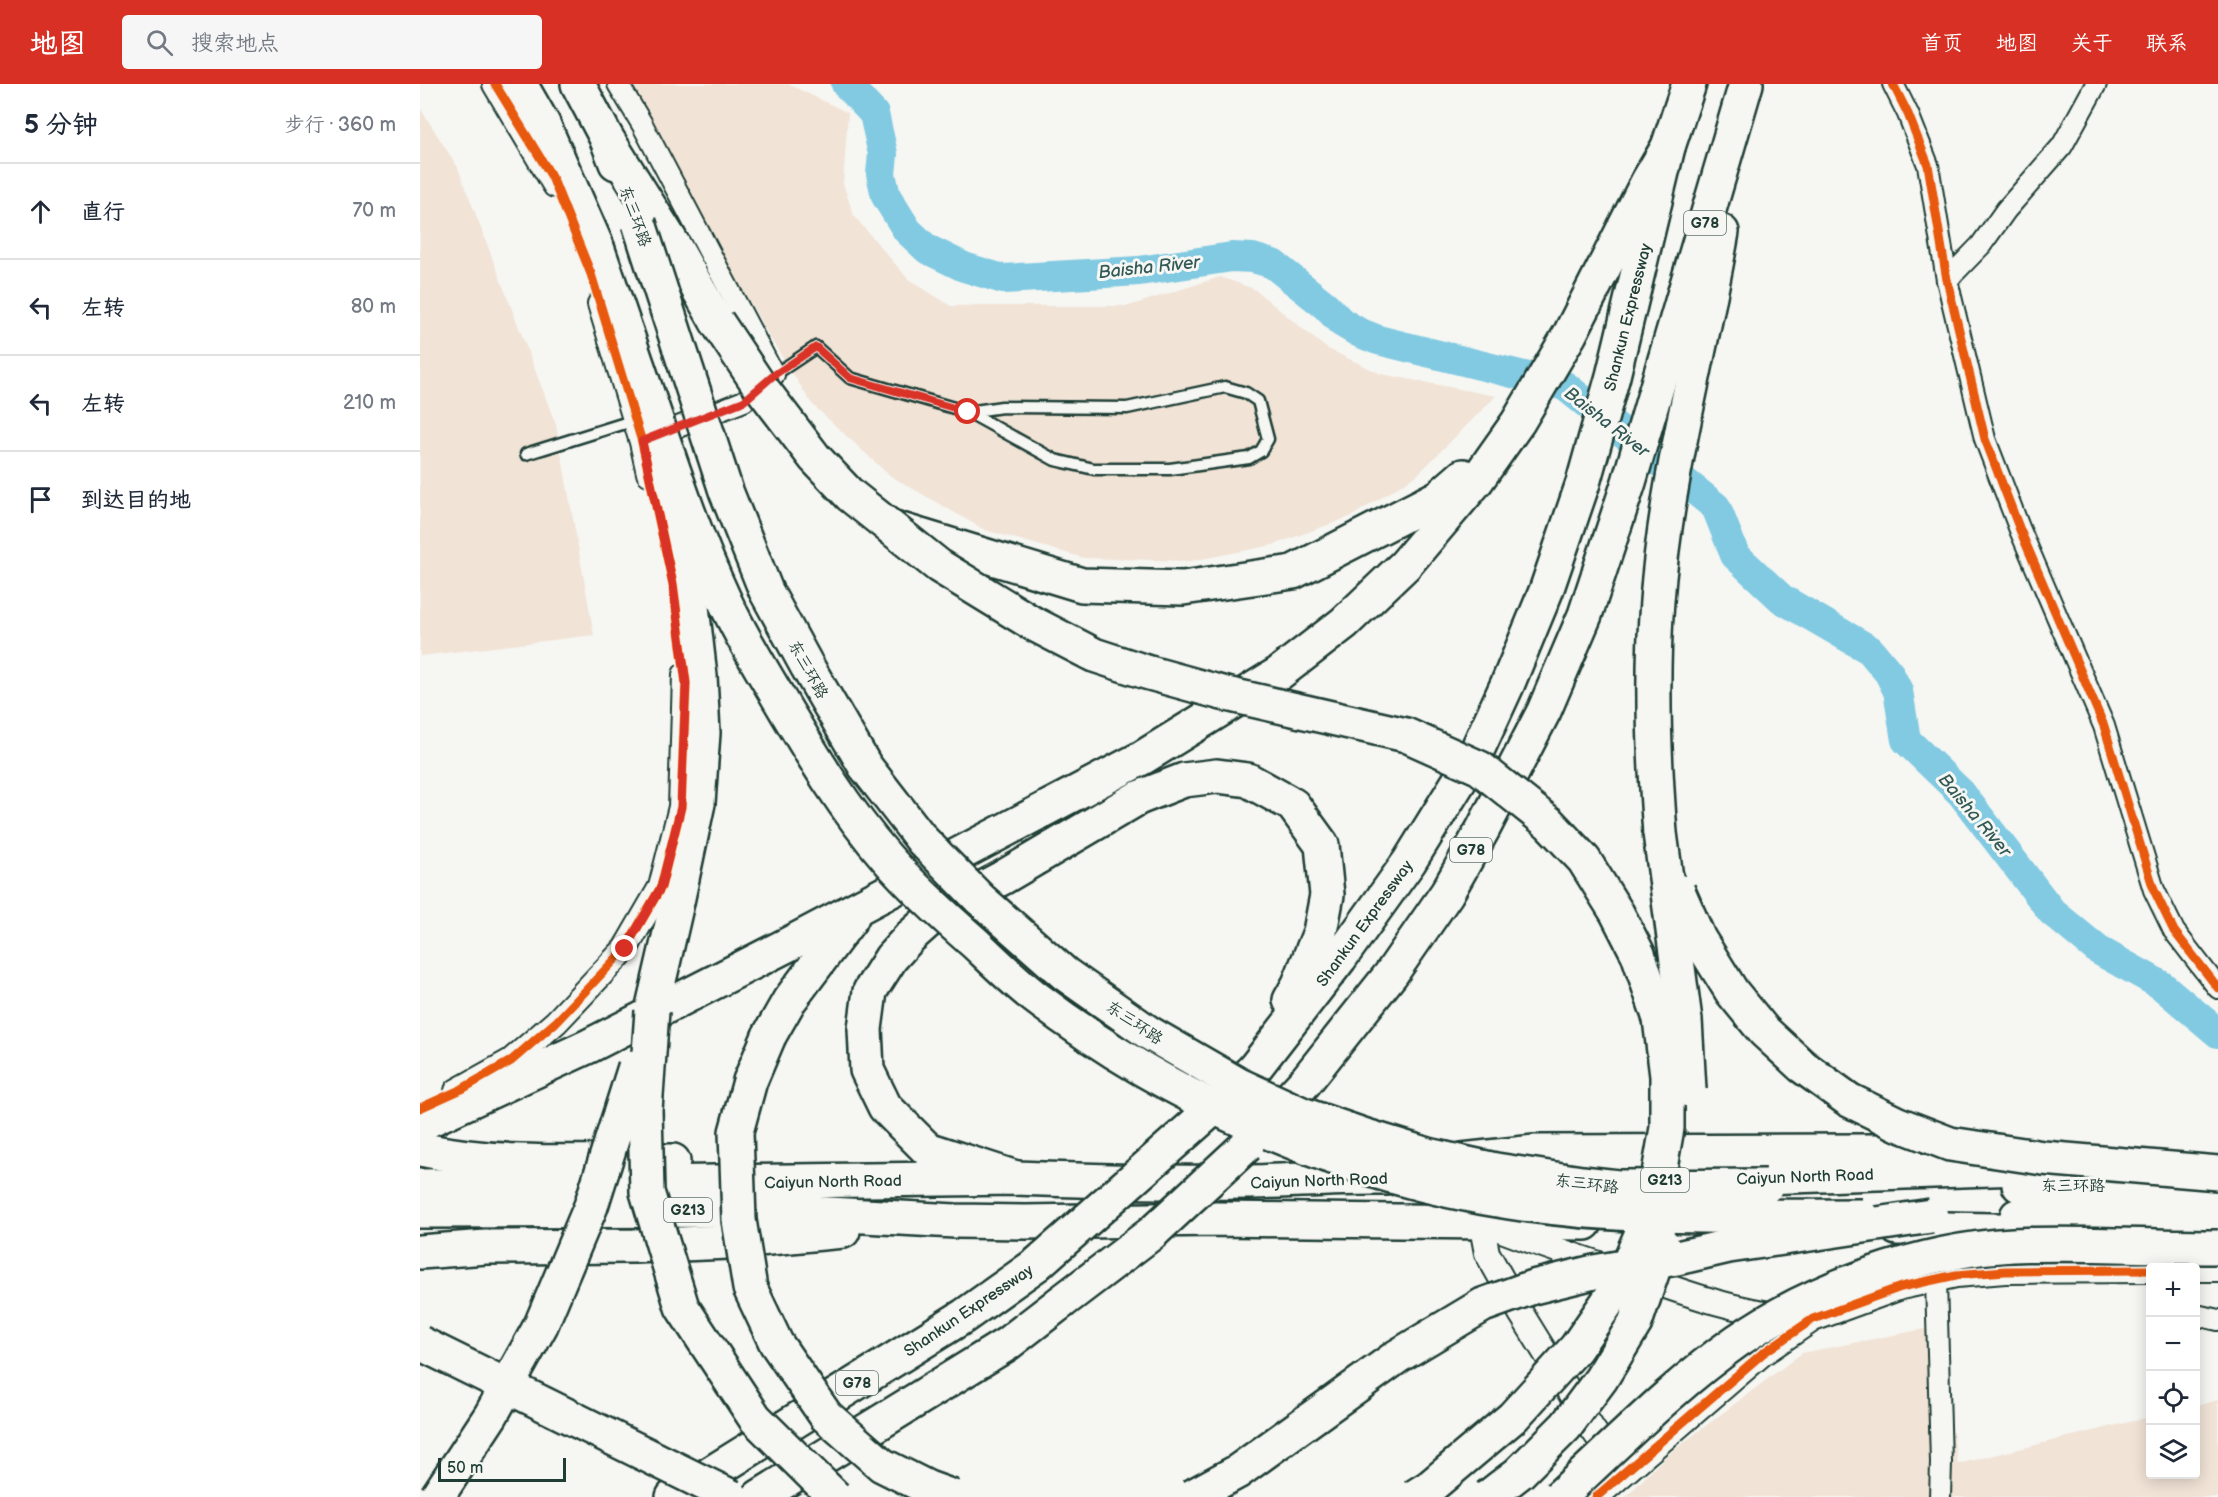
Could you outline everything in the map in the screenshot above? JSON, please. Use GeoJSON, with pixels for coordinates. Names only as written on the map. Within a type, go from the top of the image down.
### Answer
{"type":"FeatureCollection","features":[{"type":"Feature","properties":{"kind":"highway","name":"东三环路"},"geometry":{"type":"LineString","coordinates":[[520,84],[543,124],[593,238],[643,422],[682,495],[723,598],[826,779],[886,857],[946,918],[1033,995],[1120,1056],[1214,1107],[1291,1140],[1377,1171],[1432,1186],[1506,1202],[1615,1214],[1931,1216]]}},
{"type":"Feature","properties":{"kind":"highway","name":"东三环路"},"geometry":{"type":"LineString","coordinates":[[578,84],[606,137],[639,223],[726,490],[766,591],[865,766],[923,841],[980,899],[1065,974],[1149,1033],[1239,1085],[1302,1114],[1428,1155],[1496,1170],[1582,1183],[1618,1187],[2218,1185]]}},
{"type":"Feature","properties":{"kind":"highway","name":"Shankun Expressway"},"geometry":{"type":"LineString","coordinates":[[674,1497],[964,1316],[1037,1264],[1209,1112],[1254,1069],[1333,967],[1409,862],[1474,757],[1546,591],[1583,483],[1623,335],[1668,147],[1689,84]]}},
{"type":"Feature","properties":{"kind":"highway"},"geometry":{"type":"LineString","coordinates":[[1488,1497],[1519,1473],[1566,1426],[1601,1379],[1635,1323],[1656,1267],[1668,1224],[1682,1154],[1689,1096],[1685,1020],[1660,833],[1654,756],[1653,690],[1657,600],[1665,532],[1687,397],[1717,262],[1747,84]]}},
{"type":"Feature","properties":{"kind":"highway","name":"G78"},"geometry":{"type":"LineString","coordinates":[[759,1497],[1007,1344],[1152,1233],[1247,1145],[1305,1082],[1391,974],[1447,893],[1483,829],[1544,711],[1585,615],[1620,510],[1747,84]]}},
{"type":"Feature","properties":{"kind":"highway"},"geometry":{"type":"LineString","coordinates":[[606,137],[674,246],[717,322],[757,382],[815,458],[850,495],[888,527],[939,566],[1032,623],[1094,655],[1222,693],[1406,735],[1480,768],[1550,823],[1584,860],[1617,913],[1638,954],[1660,1019],[1667,1076],[1667,1128],[1653,1207],[1620,1284],[1576,1348],[1514,1417],[1430,1487],[1414,1497]]}},
{"type":"Feature","properties":{"kind":"highway"},"geometry":{"type":"LineString","coordinates":[[420,1124],[590,1046],[859,908],[1142,758],[1278,674],[1344,623],[1405,565],[1477,480],[1509,434],[1570,334],[1648,181],[1668,147]]}},
{"type":"Feature","properties":{"kind":"highway"},"geometry":{"type":"LineString","coordinates":[[437,1497],[491,1415],[541,1325],[591,1206],[652,1011],[698,803],[703,733],[700,676],[689,582],[643,422]]}},
{"type":"Feature","properties":{"kind":"highway"},"geometry":{"type":"LineString","coordinates":[[888,527],[1082,585],[1183,588],[1293,572],[1439,497],[1509,434]]}},
{"type":"Feature","properties":{"kind":"highway"},"geometry":{"type":"LineString","coordinates":[[1016,1178],[927,1149],[885,1107],[867,1070],[865,1029],[870,992],[891,958],[938,912],[1002,878],[1138,798],[1184,780],[1217,776],[1248,780],[1293,805],[1322,845],[1327,895],[1320,932],[1299,984],[1240,1081]]}},
{"type":"Feature","properties":{"kind":"highway"},"geometry":{"type":"LineString","coordinates":[[1660,833],[1678,892],[1699,939],[1732,992],[1771,1038],[1802,1066],[1849,1100],[1898,1124],[1950,1144],[2043,1158],[2218,1173]]}},
{"type":"Feature","properties":{"kind":"highway"},"geometry":{"type":"LineString","coordinates":[[859,908],[789,1001],[769,1035],[750,1081],[736,1132],[739,1220],[750,1288],[776,1342],[826,1416],[882,1465],[928,1488],[953,1497]]}},
{"type":"Feature","properties":{"kind":"highway"},"geometry":{"type":"LineString","coordinates":[[652,1011],[645,1110],[647,1192],[682,1306],[755,1418],[836,1497]]}},
{"type":"Feature","properties":{"kind":"highway"},"geometry":{"type":"LineString","coordinates":[[420,1149],[470,1158],[561,1161],[823,1160],[931,1180]]}},
{"type":"Feature","properties":{"kind":"highway","name":"Caiyun North Road"},"geometry":{"type":"LineString","coordinates":[[420,1186],[1016,1178],[1250,1182],[1356,1177],[1583,1182],[2218,1161]]}},
{"type":"Feature","properties":{"kind":"highway","name":"Caiyun North Road"},"geometry":{"type":"LineString","coordinates":[[420,1210],[756,1210],[955,1221],[1214,1219],[2218,1232]]}},
{"type":"Feature","properties":{"kind":"highway"},"geometry":{"type":"LineString","coordinates":[[1191,1497],[1237,1472],[1398,1356],[1483,1305],[1533,1287],[1594,1272],[1677,1258],[1729,1246],[1931,1216],[2218,1216]]}},
{"type":"Feature","properties":{"kind":"highway"},"geometry":{"type":"LineString","coordinates":[[420,1252],[486,1247],[634,1246],[729,1242],[955,1221]]}},
{"type":"Feature","properties":{"kind":"highway"},"geometry":{"type":"LineString","coordinates":[[1559,1497],[1671,1394],[1737,1341],[1794,1307],[1881,1270],[1960,1251],[2013,1245],[2218,1246]]}},
{"type":"Feature","properties":{"kind":"highway"},"geometry":{"type":"LineString","coordinates":[[420,1343],[732,1497]]}},
{"type":"Feature","properties":{"kind":"street"},"geometry":{"type":"LineString","coordinates":[[420,1108],[462,1089],[511,1061],[556,1022],[625,949],[661,887],[681,807],[686,683],[673,584],[643,422],[591,274],[552,177],[495,84]]}},
{"type":"Feature","properties":{"kind":"street"},"geometry":{"type":"LineString","coordinates":[[618,84],[642,124],[774,375],[744,401],[643,422]]}},
{"type":"Feature","properties":{"kind":"street"},"geometry":{"type":"LineString","coordinates":[[1893,84],[1908,114],[1928,165],[1947,280],[1985,439],[2020,530],[2104,726],[2154,890],[2174,932],[2218,988]]}},
{"type":"Feature","properties":{"kind":"street"},"geometry":{"type":"LineString","coordinates":[[1947,280],[1981,246],[2006,210],[2062,146],[2096,84]]}},
{"type":"Feature","properties":{"kind":"street"},"geometry":{"type":"LineString","coordinates":[[1480,1222],[1487,1253],[1516,1305],[1593,1430],[1623,1473]]}},
{"type":"Feature","properties":{"kind":"street","name":"G213"},"geometry":{"type":"LineString","coordinates":[[1480,1222],[1554,1251],[1712,1303],[1745,1311],[1814,1319],[1901,1287],[1956,1275],[2005,1271],[2146,1270]]}},
{"type":"Feature","properties":{"kind":"street"},"geometry":{"type":"LineString","coordinates":[[2200,1269],[2218,1269]]}},
{"type":"Feature","properties":{"kind":"street"},"geometry":{"type":"LineString","coordinates":[[1936,1280],[1940,1497]]}},
{"type":"Feature","properties":{"kind":"street"},"geometry":{"type":"LineString","coordinates":[[1712,1303],[1727,1316],[1739,1333],[1743,1352],[1736,1375]]}},
{"type":"Feature","properties":{"kind":"street"},"geometry":{"type":"LineString","coordinates":[[2200,1316],[2218,1320]]}},
{"type":"Feature","properties":{"kind":"street"},"geometry":{"type":"LineString","coordinates":[[1596,1497],[1736,1375],[1763,1353],[1814,1319]]}},
{"type":"Feature","properties":{"kind":"lane"},"geometry":{"type":"LineString","coordinates":[[774,375],[816,347],[850,378],[968,412],[1055,460],[1094,469],[1170,469],[1250,458],[1261,451],[1268,439],[1258,401],[1246,393],[1225,387],[1127,408],[1002,407],[968,412]]}},
{"type":"Feature","properties":{"kind":"lane"},"geometry":{"type":"LineString","coordinates":[[526,454],[643,422]]}},
{"type":"Feature","properties":{"kind":"shaded area"},"geometry":{"type":"Polygon","coordinates":[[[629,84],[788,84],[848,113],[843,184],[854,216],[908,279],[951,306],[1129,306],[1220,277],[1254,289],[1326,348],[1381,374],[1496,396],[1417,475],[1352,516],[1273,545],[1191,561],[1084,558],[985,530],[889,475],[812,404],[767,333],[629,84]]]}},
{"type":"Feature","properties":{"kind":"shaded area"},"geometry":{"type":"Polygon","coordinates":[[[420,108],[458,168],[556,425],[594,635],[420,656],[420,108]]]}},
{"type":"Feature","properties":{"kind":"shaded area"},"geometry":{"type":"Polygon","coordinates":[[[1935,1327],[1958,1464],[2146,1418],[2146,1479],[2200,1479],[2200,1405],[2218,1400],[2218,1497],[1626,1497],[1666,1456],[1802,1353],[1935,1327]]]}},
{"type":"Feature","properties":{"kind":"waterway","name":"Baisha River"},"geometry":{"type":"LineString","coordinates":[[846,84],[874,114],[883,154],[881,174],[886,196],[907,230],[927,249],[964,267],[1003,279],[1139,271],[1232,257],[1253,258],[1273,264],[1326,306],[1341,322],[1358,332],[1378,340],[1565,386],[1716,507],[1735,555],[1782,599],[1870,650],[1889,673],[1898,691],[1906,740],[1961,793],[2052,912],[2098,950],[2161,985],[2218,1033]]}},
{"type":"Feature","properties":{"kind":"cycle path"},"geometry":{"type":"LineString","coordinates":[[420,1108],[462,1089],[511,1061],[556,1022],[625,949],[661,887],[681,807],[686,683],[673,584],[642,442],[591,274],[552,177],[495,84]]}},
{"type":"Feature","properties":{"kind":"cycle path"},"geometry":{"type":"LineString","coordinates":[[1893,84],[1908,114],[1928,165],[1947,280],[1985,439],[2020,530],[2104,726],[2154,890],[2174,931],[2218,988]]}},
{"type":"Feature","properties":{"kind":"cycle path"},"geometry":{"type":"LineString","coordinates":[[1596,1497],[1763,1353],[1813,1319],[1901,1287],[1956,1275],[2005,1271],[2146,1270]]}},
{"type":"Feature","properties":{"kind":"route"},"geometry":{"type":"LineString","coordinates":[[625,949],[661,887],[681,807],[686,683],[673,584],[642,441],[744,401],[774,375],[816,347],[850,378],[968,412]]}}]}
